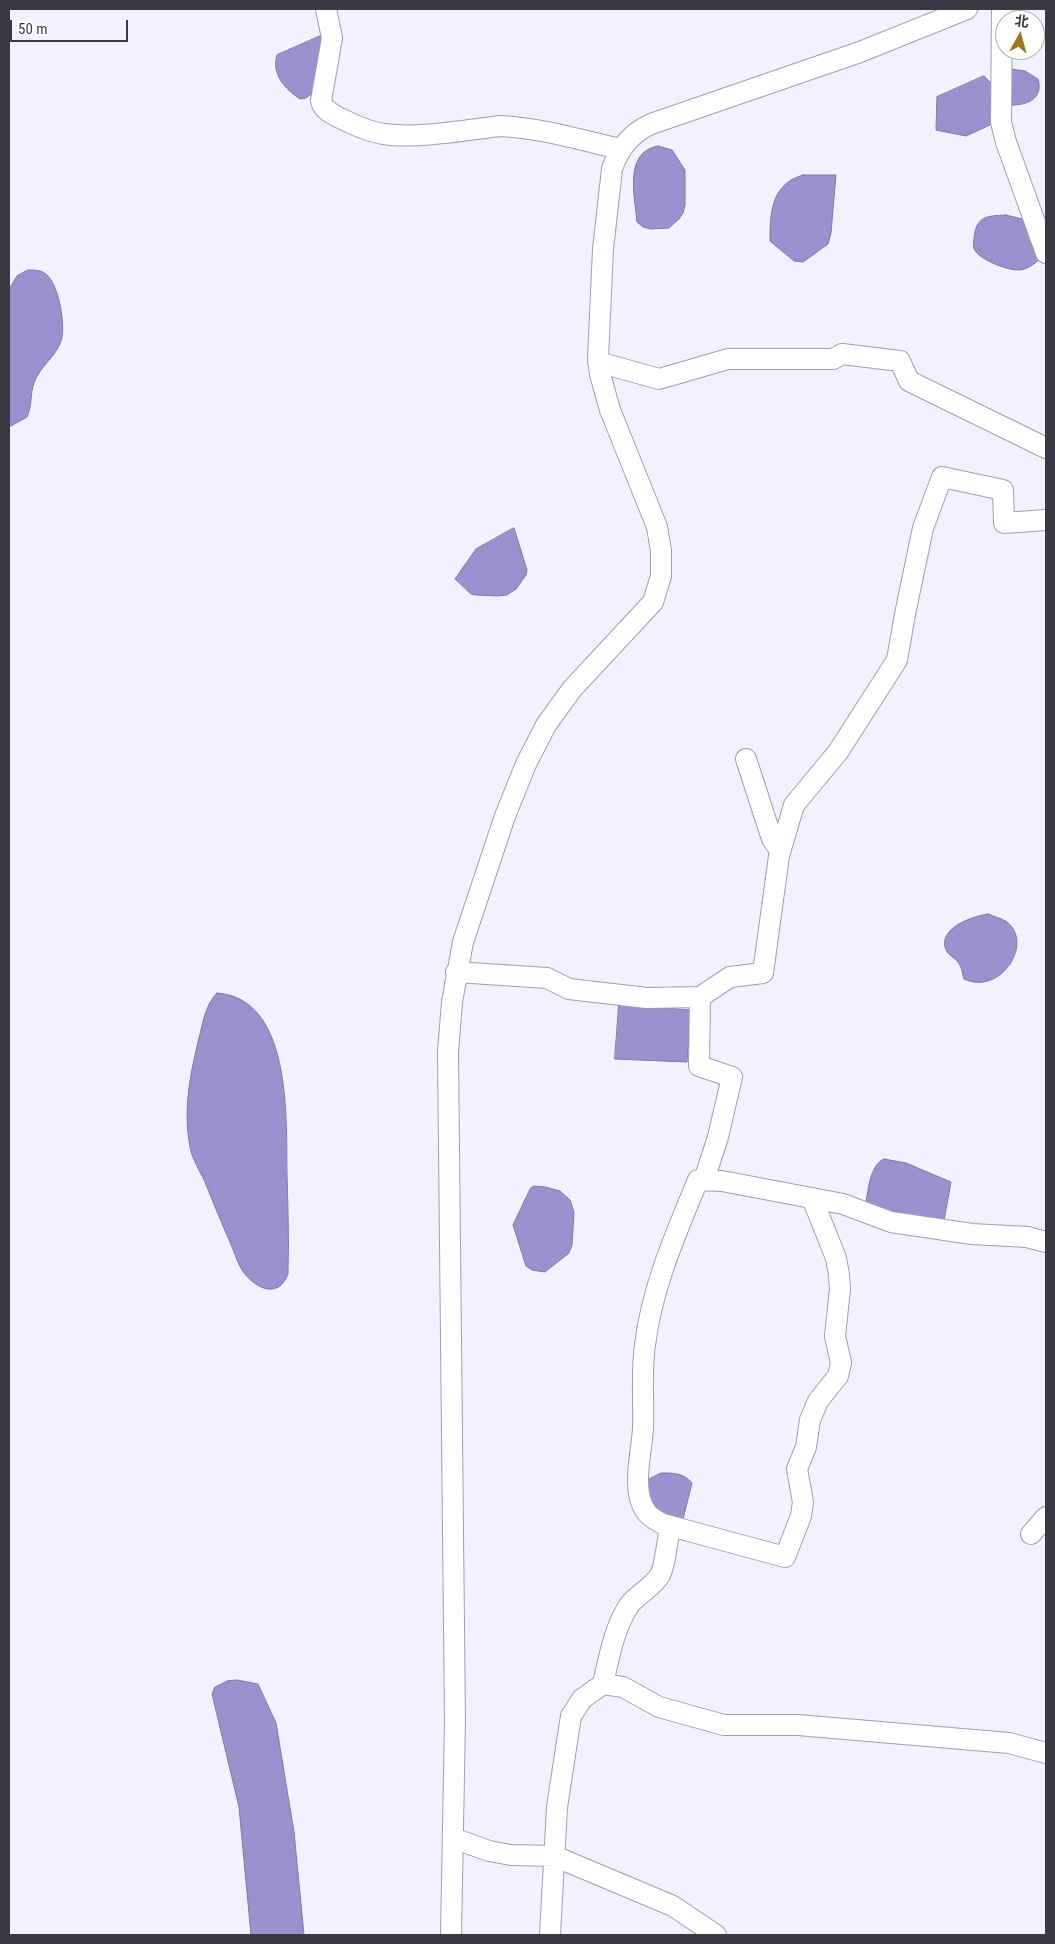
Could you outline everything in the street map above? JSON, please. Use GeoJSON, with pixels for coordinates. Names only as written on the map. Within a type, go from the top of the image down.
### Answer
{"type":"FeatureCollection","features":[{"type":"Feature","properties":{"kind":"street"},"geometry":{"type":"LineString","coordinates":[[326,9],[332,38],[321,101],[322,106],[330,113],[358,127],[382,134],[403,136],[500,126],[515,127],[620,149]]}},
{"type":"Feature","properties":{"kind":"street"},"geometry":{"type":"LineString","coordinates":[[451,1935],[455,1721],[448,1052],[451,1010],[456,972],[463,942],[505,816],[535,744],[554,712],[572,688],[653,602],[658,589],[662,563],[658,533],[610,410],[598,362],[597,342],[610,180],[615,158],[620,149],[634,134],[651,124],[860,52],[967,9]]}},
{"type":"Feature","properties":{"kind":"street"},"geometry":{"type":"LineString","coordinates":[[1002,9],[1001,122],[1006,142],[1046,253]]}},
{"type":"Feature","properties":{"kind":"street"},"geometry":{"type":"LineString","coordinates":[[598,362],[659,379],[728,359],[832,359],[842,354],[900,362],[909,382],[1046,448]]}},
{"type":"Feature","properties":{"kind":"street"},"geometry":{"type":"LineString","coordinates":[[456,972],[547,978],[569,990],[637,997],[700,997],[730,977],[764,973],[780,850],[794,805],[838,752],[897,660],[923,528],[942,478],[1003,490],[1004,523],[1046,520]]}},
{"type":"Feature","properties":{"kind":"street"},"geometry":{"type":"LineString","coordinates":[[746,759],[772,838],[780,850]]}},
{"type":"Feature","properties":{"kind":"street"},"geometry":{"type":"LineString","coordinates":[[700,997],[699,1066],[732,1077],[718,1137],[704,1180]]}},
{"type":"Feature","properties":{"kind":"street"},"geometry":{"type":"LineString","coordinates":[[812,1198],[836,1258],[840,1275],[835,1336],[841,1363],[838,1376],[818,1401],[812,1413],[806,1447],[797,1469],[803,1502],[802,1516],[785,1557],[662,1524],[646,1512],[638,1486],[638,1466],[643,1429],[642,1387],[644,1346],[666,1257],[698,1180],[722,1181],[812,1198],[843,1204],[892,1222],[972,1234],[1027,1237],[1046,1242]]}},
{"type":"Feature","properties":{"kind":"street"},"geometry":{"type":"LineString","coordinates":[[1031,1534],[1046,1518]]}},
{"type":"Feature","properties":{"kind":"street"},"geometry":{"type":"LineString","coordinates":[[550,1935],[557,1807],[572,1716],[582,1699],[603,1684],[609,1654],[624,1616],[631,1604],[661,1574],[670,1526]]}},
{"type":"Feature","properties":{"kind":"street"},"geometry":{"type":"LineString","coordinates":[[603,1684],[624,1687],[659,1707],[724,1725],[798,1725],[1009,1743],[1046,1752]]}},
{"type":"Feature","properties":{"kind":"street"},"geometry":{"type":"LineString","coordinates":[[453,1838],[489,1851],[511,1855],[554,1856],[673,1906],[716,1935]]}},
{"type":"Feature","properties":{"kind":"shaded area"},"geometry":{"type":"Polygon","coordinates":[[[325,34],[317,83],[307,97],[300,99],[289,91],[278,75],[276,68],[277,55],[325,34]]]}},
{"type":"Feature","properties":{"kind":"shaded area"},"geometry":{"type":"Polygon","coordinates":[[[1011,69],[1025,71],[1038,79],[1039,86],[1036,97],[1027,103],[1008,105],[1011,69]]]}},
{"type":"Feature","properties":{"kind":"shaded area"},"geometry":{"type":"Polygon","coordinates":[[[984,76],[992,84],[992,124],[966,136],[936,130],[937,97],[984,76]]]}},
{"type":"Feature","properties":{"kind":"shaded area"},"geometry":{"type":"Polygon","coordinates":[[[658,146],[672,150],[685,170],[685,205],[679,219],[669,228],[651,229],[643,227],[637,222],[634,177],[635,166],[640,157],[647,150],[658,146]]]}},
{"type":"Feature","properties":{"kind":"shaded area"},"geometry":{"type":"Polygon","coordinates":[[[803,175],[836,175],[831,233],[828,244],[803,262],[794,261],[770,241],[772,210],[778,192],[792,179],[803,175]]]}},
{"type":"Feature","properties":{"kind":"shaded area"},"geometry":{"type":"Polygon","coordinates":[[[1006,215],[1030,221],[1040,259],[1026,269],[1015,270],[997,265],[980,256],[974,248],[975,231],[980,222],[988,217],[1006,215]]]}},
{"type":"Feature","properties":{"kind":"shaded area"},"geometry":{"type":"Polygon","coordinates":[[[28,270],[42,272],[51,279],[58,296],[62,316],[62,335],[59,347],[36,377],[27,417],[9,427],[9,289],[17,276],[28,270]]]}},
{"type":"Feature","properties":{"kind":"shaded area"},"geometry":{"type":"Polygon","coordinates":[[[514,528],[527,570],[526,575],[516,589],[507,595],[471,594],[455,579],[476,549],[514,528]]]}},
{"type":"Feature","properties":{"kind":"shaded area"},"geometry":{"type":"Polygon","coordinates":[[[988,914],[1007,922],[1014,931],[1017,942],[1015,954],[1010,965],[1001,974],[990,980],[978,982],[964,979],[959,963],[946,950],[945,942],[947,935],[958,924],[974,917],[988,914]]]}},
{"type":"Feature","properties":{"kind":"shaded area"},"geometry":{"type":"Polygon","coordinates":[[[217,993],[242,1000],[260,1016],[272,1039],[280,1066],[286,1124],[288,1274],[284,1282],[272,1289],[252,1282],[242,1270],[190,1147],[187,1106],[190,1079],[205,1014],[217,993]]]}},
{"type":"Feature","properties":{"kind":"shaded area"},"geometry":{"type":"Polygon","coordinates":[[[619,1005],[691,1010],[687,1062],[615,1059],[619,1005]]]}},
{"type":"Feature","properties":{"kind":"shaded area"},"geometry":{"type":"Polygon","coordinates":[[[884,1159],[906,1163],[951,1182],[943,1226],[865,1207],[872,1173],[879,1162],[884,1159]]]}},
{"type":"Feature","properties":{"kind":"shaded area"},"geometry":{"type":"Polygon","coordinates":[[[534,1186],[560,1191],[570,1200],[574,1212],[572,1245],[569,1253],[545,1272],[532,1270],[526,1266],[513,1225],[530,1189],[534,1186]]]}},
{"type":"Feature","properties":{"kind":"shaded area"},"geometry":{"type":"Polygon","coordinates":[[[661,1473],[682,1475],[692,1483],[683,1519],[676,1520],[653,1509],[644,1482],[661,1473]]]}},
{"type":"Feature","properties":{"kind":"shaded area"},"geometry":{"type":"Polygon","coordinates":[[[237,1680],[258,1684],[276,1723],[294,1832],[304,1935],[251,1935],[239,1807],[212,1694],[215,1687],[227,1681],[237,1680]]]}}]}
